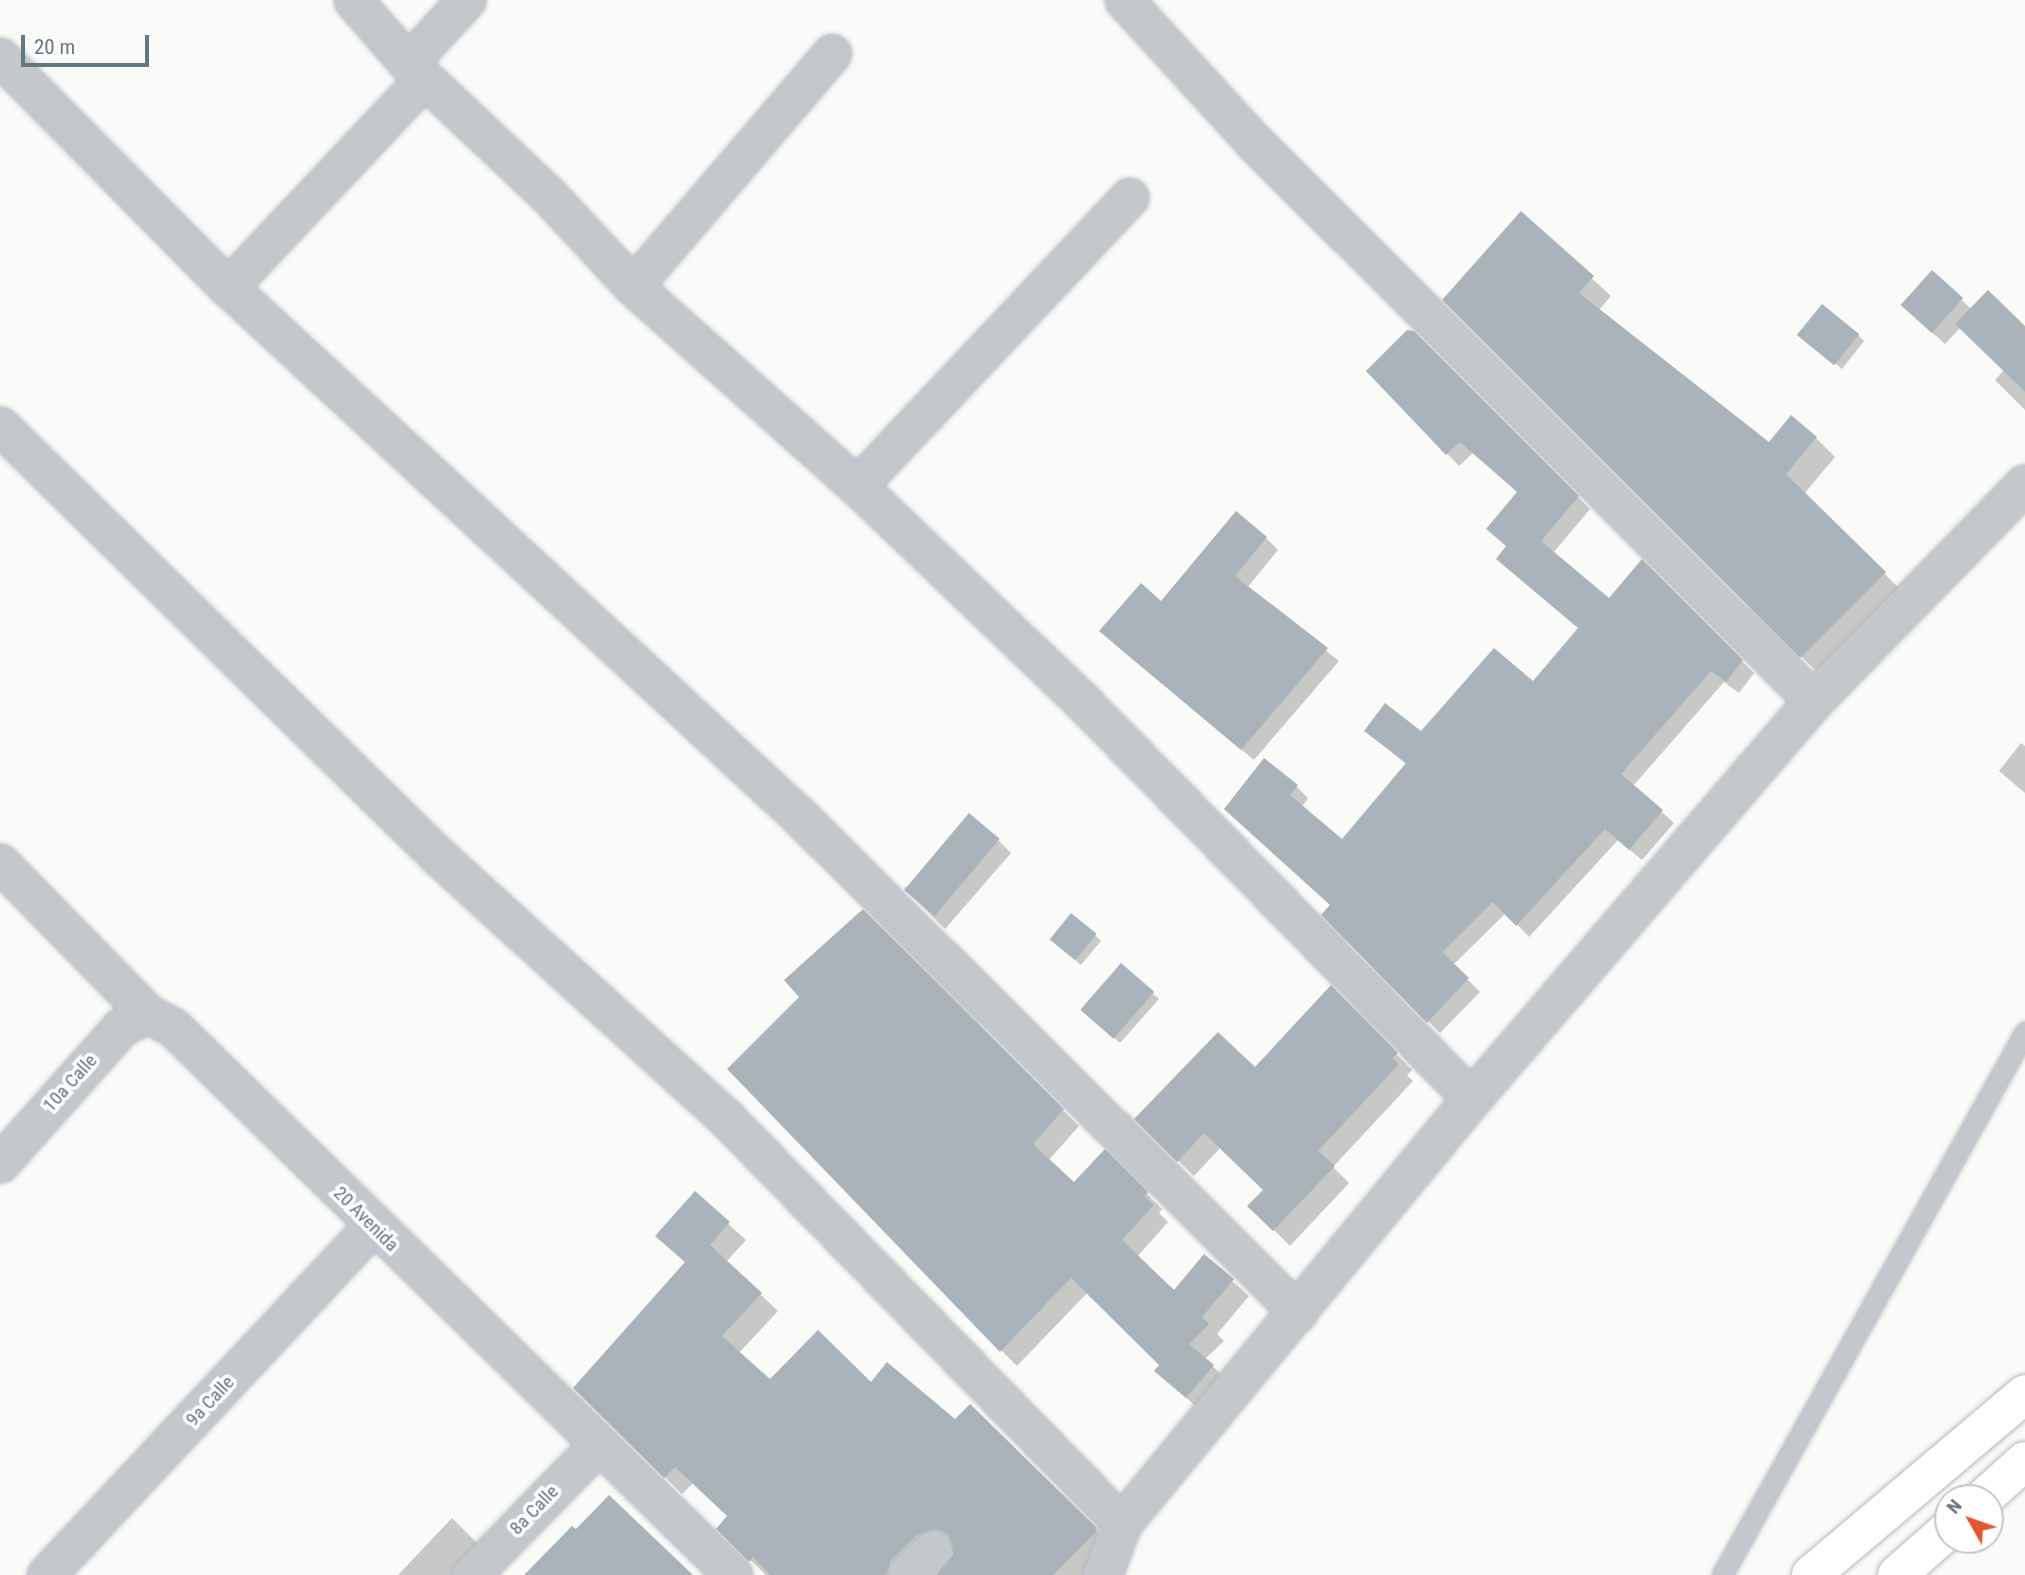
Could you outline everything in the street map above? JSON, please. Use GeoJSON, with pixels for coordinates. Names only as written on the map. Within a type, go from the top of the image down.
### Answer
{"type":"FeatureCollection","features":[{"type":"Feature","properties":{"kind":"main road"},"geometry":{"type":"LineString","coordinates":[[1811,1575],[2025,1394]]}},
{"type":"Feature","properties":{"kind":"main road"},"geometry":{"type":"LineString","coordinates":[[2000,1484],[2025,1461]]}},
{"type":"Feature","properties":{"kind":"main road"},"geometry":{"type":"LineString","coordinates":[[1897,1575],[1934,1542]]}},
{"type":"Feature","properties":{"kind":"street"},"geometry":{"type":"LineString","coordinates":[[353,0],[416,71],[548,195],[633,286],[857,486],[1082,701],[1472,1099]]}},
{"type":"Feature","properties":{"kind":"street"},"geometry":{"type":"LineString","coordinates":[[228,287],[416,71],[466,0]]}},
{"type":"Feature","properties":{"kind":"street"},"geometry":{"type":"LineString","coordinates":[[1124,0],[1264,152],[1814,701]]}},
{"type":"Feature","properties":{"kind":"street"},"geometry":{"type":"LineString","coordinates":[[633,286],[832,53]]}},
{"type":"Feature","properties":{"kind":"street"},"geometry":{"type":"LineString","coordinates":[[0,57],[228,287],[798,815],[1298,1312]]}},
{"type":"Feature","properties":{"kind":"street"},"geometry":{"type":"LineString","coordinates":[[857,486],[1129,197]]}},
{"type":"Feature","properties":{"kind":"street"},"geometry":{"type":"LineString","coordinates":[[0,426],[438,856],[725,1117],[1122,1524]]}},
{"type":"Feature","properties":{"kind":"street"},"geometry":{"type":"LineString","coordinates":[[1103,1575],[1122,1524],[1472,1099],[1814,701],[2025,485]]}},
{"type":"Feature","properties":{"kind":"street","name":"20 Avenida"},"geometry":{"type":"LineString","coordinates":[[0,863],[148,1014],[174,1028],[597,1446],[733,1575]]}},
{"type":"Feature","properties":{"kind":"street","name":"10a Calle"},"geometry":{"type":"LineString","coordinates":[[0,1163],[121,1027],[148,1014]]}},
{"type":"Feature","properties":{"kind":"street","name":"9a Calle"},"geometry":{"type":"LineString","coordinates":[[46,1575],[373,1226]]}},
{"type":"Feature","properties":{"kind":"street","name":"8a Calle"},"geometry":{"type":"LineString","coordinates":[[471,1575],[597,1446]]}},
{"type":"Feature","properties":{"kind":"street"},"geometry":{"type":"LineString","coordinates":[[906,1575],[933,1549]]}},
{"type":"Feature","properties":{"kind":"lane"},"geometry":{"type":"LineString","coordinates":[[1722,1575],[2025,1032]]}},
{"type":"Feature","properties":{"kind":"building"},"geometry":{"type":"Polygon","coordinates":[[[1521,211],[1594,276],[1579,293],[1769,442],[1791,415],[1817,437],[1786,474],[1886,572],[1800,658],[1442,300],[1521,211]]]}},
{"type":"Feature","properties":{"kind":"building"},"geometry":{"type":"Polygon","coordinates":[[[1932,270],[1963,298],[1932,333],[1901,305],[1932,270]]]}},
{"type":"Feature","properties":{"kind":"building"},"geometry":{"type":"Polygon","coordinates":[[[1988,290],[2025,326],[2025,392],[1955,324],[1988,290]]]}},
{"type":"Feature","properties":{"kind":"building"},"geometry":{"type":"Polygon","coordinates":[[[1822,304],[1859,334],[1834,365],[1797,335],[1822,304]]]}},
{"type":"Feature","properties":{"kind":"building"},"geometry":{"type":"Polygon","coordinates":[[[1407,330],[1414,331],[1579,496],[1541,541],[1609,598],[1642,559],[1743,660],[1726,682],[1711,671],[1621,774],[1663,810],[1629,850],[1605,829],[1516,926],[1493,902],[1442,952],[1469,978],[1427,1023],[1321,915],[1330,905],[1224,809],[1264,758],[1298,785],[1290,795],[1342,839],[1406,763],[1364,731],[1385,703],[1421,731],[1494,648],[1533,681],[1578,628],[1496,559],[1506,546],[1486,529],[1517,492],[1460,442],[1446,455],[1366,371],[1407,330]]]}},
{"type":"Feature","properties":{"kind":"building"},"geometry":{"type":"Polygon","coordinates":[[[1236,511],[1267,537],[1235,576],[1328,648],[1241,750],[1099,631],[1141,583],[1161,601],[1236,511]]]}},
{"type":"Feature","properties":{"kind":"building"},"geometry":{"type":"Polygon","coordinates":[[[969,813],[1000,839],[935,916],[904,890],[969,813]]]}},
{"type":"Feature","properties":{"kind":"building"},"geometry":{"type":"Polygon","coordinates":[[[863,909],[1064,1109],[1033,1144],[1074,1182],[1105,1149],[1148,1192],[1144,1196],[1154,1205],[1122,1240],[1174,1290],[1204,1254],[1234,1279],[1202,1317],[1209,1324],[1189,1344],[1214,1365],[1186,1398],[1154,1371],[1159,1365],[1071,1278],[1000,1352],[727,1069],[799,997],[784,980],[863,909]]]}},
{"type":"Feature","properties":{"kind":"building"},"geometry":{"type":"Polygon","coordinates":[[[1071,913],[1097,934],[1075,960],[1050,939],[1071,913]]]}},
{"type":"Feature","properties":{"kind":"building"},"geometry":{"type":"Polygon","coordinates":[[[1121,963],[1154,992],[1114,1039],[1080,1010],[1121,963]]]}},
{"type":"Feature","properties":{"kind":"building"},"geometry":{"type":"Polygon","coordinates":[[[1331,985],[1398,1053],[1392,1058],[1399,1064],[1318,1151],[1335,1166],[1273,1231],[1247,1206],[1263,1190],[1204,1133],[1177,1162],[1134,1119],[1218,1032],[1255,1067],[1331,985]]]}},
{"type":"Feature","properties":{"kind":"building"},"geometry":{"type":"Polygon","coordinates":[[[695,1191],[730,1222],[710,1245],[762,1293],[722,1336],[770,1379],[818,1330],[871,1382],[887,1362],[955,1419],[970,1404],[1097,1528],[1096,1532],[1053,1575],[936,1575],[953,1554],[949,1535],[938,1529],[918,1534],[891,1560],[886,1575],[770,1575],[753,1557],[749,1562],[716,1529],[727,1516],[675,1467],[664,1478],[573,1388],[685,1262],[655,1236],[695,1191]]]}},
{"type":"Feature","properties":{"kind":"building"},"geometry":{"type":"Polygon","coordinates":[[[609,1495],[693,1575],[524,1575],[572,1526],[576,1529],[609,1495]]]}}]}
